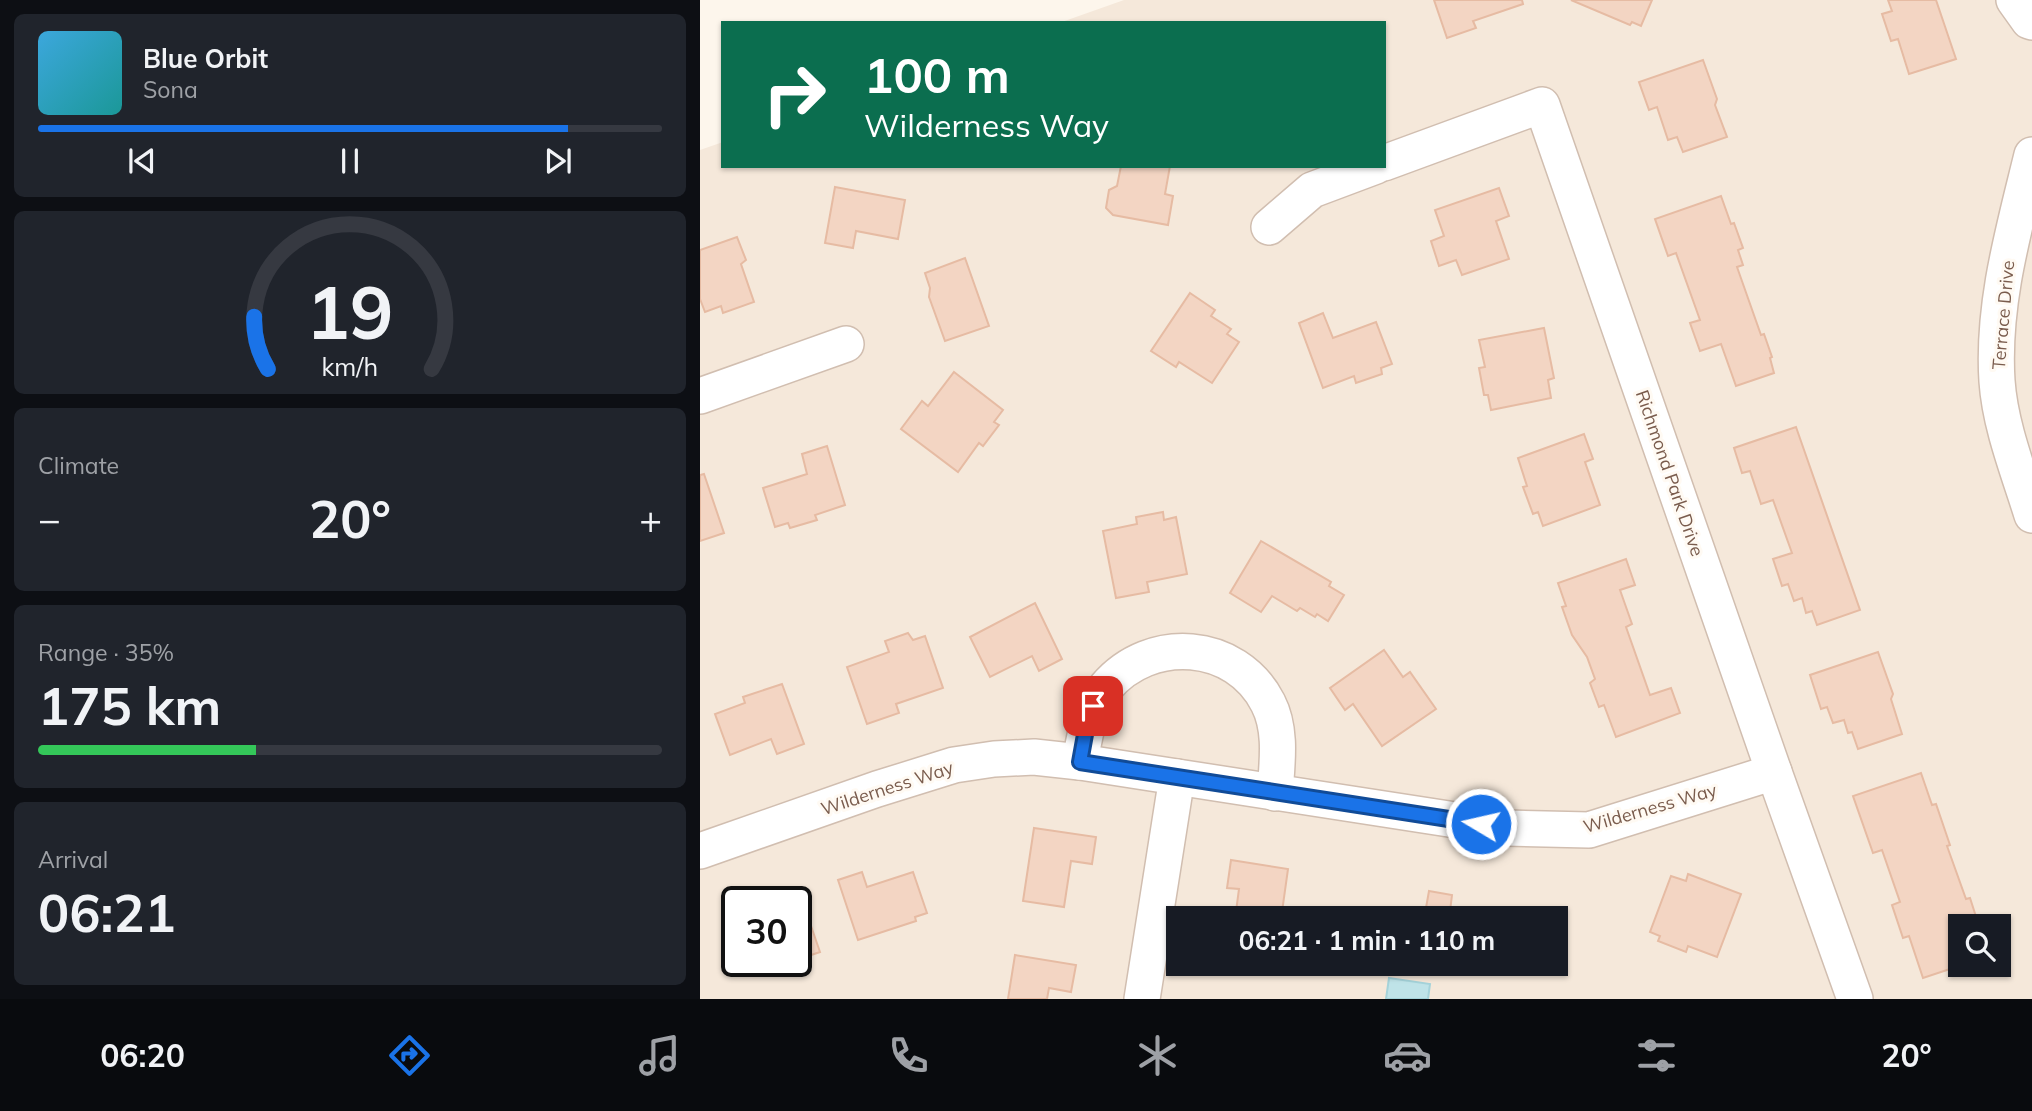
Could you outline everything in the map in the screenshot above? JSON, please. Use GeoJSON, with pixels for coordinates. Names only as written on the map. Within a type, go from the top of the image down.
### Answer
{"type":"FeatureCollection","features":[{"type":"Feature","properties":{"kind":"street"},"geometry":{"type":"LineString","coordinates":[[2014,0],[2032,22]]}},
{"type":"Feature","properties":{"kind":"street","name":"Richmond Park Drive"},"geometry":{"type":"LineString","coordinates":[[1386,162],[1542,105],[1855,999]]}},
{"type":"Feature","properties":{"kind":"street","name":"Terrace Drive"},"geometry":{"type":"LineString","coordinates":[[2032,155],[2002,280],[1997,369],[2007,434],[2032,516]]}},
{"type":"Feature","properties":{"kind":"street"},"geometry":{"type":"LineString","coordinates":[[1269,227],[1312,190],[1371,168]]}},
{"type":"Feature","properties":{"kind":"street"},"geometry":{"type":"LineString","coordinates":[[700,396],[846,344]]}},
{"type":"Feature","properties":{"kind":"street"},"geometry":{"type":"LineString","coordinates":[[1080,762],[1088,718],[1093,706],[1105,688],[1121,672],[1159,653],[1181,650],[1202,652],[1223,659],[1241,671],[1257,686],[1269,704],[1276,726],[1278,751],[1275,793]]}},
{"type":"Feature","properties":{"kind":"street","name":"Wilderness Way"},"geometry":{"type":"LineString","coordinates":[[700,850],[954,765],[994,759],[1034,757],[1080,762],[1507,828],[1589,830],[1774,772]]}},
{"type":"Feature","properties":{"kind":"street"},"geometry":{"type":"LineString","coordinates":[[1143,999],[1177,777]]}},
{"type":"Feature","properties":{"kind":"shaded area"},"geometry":{"type":"Polygon","coordinates":[[[1124,0],[2032,0],[2032,999],[700,999],[700,150],[721,143],[721,168],[1386,168],[1386,21],[1065,21],[1124,0]]]}},
{"type":"Feature","properties":{"kind":"water"},"geometry":{"type":"Polygon","coordinates":[[[1389,978],[1430,984],[1428,999],[1386,999],[1389,978]]]}},
{"type":"Feature","properties":{"kind":"building"},"geometry":{"type":"Polygon","coordinates":[[[1434,0],[1522,0],[1523,4],[1473,21],[1476,28],[1447,38],[1434,0]]]}},
{"type":"Feature","properties":{"kind":"building"},"geometry":{"type":"Polygon","coordinates":[[[1571,0],[1652,0],[1641,26],[1632,22],[1630,25],[1571,0]]]}},
{"type":"Feature","properties":{"kind":"building"},"geometry":{"type":"Polygon","coordinates":[[[1888,0],[1936,0],[1956,59],[1909,74],[1898,39],[1891,41],[1882,14],[1892,11],[1888,0]]]}},
{"type":"Feature","properties":{"kind":"building"},"geometry":{"type":"Polygon","coordinates":[[[1703,60],[1727,137],[1683,152],[1677,137],[1668,140],[1657,107],[1649,110],[1639,82],[1703,60]]]}},
{"type":"Feature","properties":{"kind":"building"},"geometry":{"type":"Polygon","coordinates":[[[1121,168],[1170,168],[1165,194],[1173,196],[1168,225],[1113,215],[1106,208],[1109,190],[1117,186],[1121,168]]]}},
{"type":"Feature","properties":{"kind":"building"},"geometry":{"type":"Polygon","coordinates":[[[835,187],[905,200],[898,239],[856,231],[853,248],[825,243],[835,187]]]}},
{"type":"Feature","properties":{"kind":"building"},"geometry":{"type":"Polygon","coordinates":[[[1499,188],[1509,216],[1496,221],[1509,259],[1462,275],[1456,260],[1439,266],[1431,241],[1444,236],[1435,210],[1499,188]]]}},
{"type":"Feature","properties":{"kind":"building"},"geometry":{"type":"Polygon","coordinates":[[[1721,196],[1743,248],[1738,250],[1743,265],[1737,267],[1761,335],[1764,334],[1774,373],[1736,386],[1721,344],[1700,351],[1690,323],[1700,320],[1676,253],[1668,256],[1655,219],[1721,196]]]}},
{"type":"Feature","properties":{"kind":"building"},"geometry":{"type":"Polygon","coordinates":[[[737,237],[746,260],[741,264],[754,302],[723,313],[721,306],[705,312],[700,299],[700,250],[737,237]]]}},
{"type":"Feature","properties":{"kind":"building"},"geometry":{"type":"Polygon","coordinates":[[[965,258],[989,326],[945,341],[929,297],[930,288],[925,273],[965,258]]]}},
{"type":"Feature","properties":{"kind":"building"},"geometry":{"type":"Polygon","coordinates":[[[1190,293],[1215,310],[1211,316],[1231,329],[1227,334],[1239,342],[1212,383],[1179,362],[1176,367],[1151,351],[1190,293]]]}},
{"type":"Feature","properties":{"kind":"building"},"geometry":{"type":"Polygon","coordinates":[[[1323,313],[1333,338],[1376,322],[1392,364],[1381,368],[1382,374],[1356,383],[1354,376],[1323,388],[1299,323],[1323,313]]]}},
{"type":"Feature","properties":{"kind":"building"},"geometry":{"type":"Polygon","coordinates":[[[1544,328],[1554,378],[1548,380],[1551,398],[1491,410],[1488,395],[1484,395],[1479,368],[1485,367],[1479,340],[1544,328]]]}},
{"type":"Feature","properties":{"kind":"building"},"geometry":{"type":"Polygon","coordinates":[[[954,372],[1003,410],[994,422],[999,425],[983,446],[979,443],[958,472],[901,429],[922,401],[928,406],[954,372]]]}},
{"type":"Feature","properties":{"kind":"building"},"geometry":{"type":"Polygon","coordinates":[[[1796,427],[1860,610],[1817,625],[1812,611],[1806,613],[1802,598],[1794,601],[1788,584],[1782,586],[1773,559],[1792,553],[1773,500],[1761,504],[1750,471],[1742,473],[1734,448],[1796,427]]]}},
{"type":"Feature","properties":{"kind":"building"},"geometry":{"type":"Polygon","coordinates":[[[1584,434],[1593,459],[1585,462],[1600,505],[1543,526],[1538,512],[1533,514],[1523,487],[1527,486],[1518,458],[1584,434]]]}},
{"type":"Feature","properties":{"kind":"building"},"geometry":{"type":"Polygon","coordinates":[[[827,446],[845,505],[815,515],[817,520],[790,528],[788,523],[775,527],[763,488],[807,474],[802,454],[827,446]]]}},
{"type":"Feature","properties":{"kind":"building"},"geometry":{"type":"Polygon","coordinates":[[[704,474],[724,533],[700,541],[700,475],[704,474]]]}},
{"type":"Feature","properties":{"kind":"building"},"geometry":{"type":"Polygon","coordinates":[[[1163,512],[1164,520],[1176,517],[1187,574],[1147,582],[1149,592],[1116,598],[1103,531],[1137,524],[1136,517],[1163,512]]]}},
{"type":"Feature","properties":{"kind":"building"},"geometry":{"type":"Polygon","coordinates":[[[1261,541],[1331,582],[1329,586],[1344,595],[1328,621],[1300,608],[1297,611],[1272,596],[1261,612],[1230,593],[1261,541]]]}},
{"type":"Feature","properties":{"kind":"building"},"geometry":{"type":"Polygon","coordinates":[[[1626,559],[1635,585],[1620,590],[1632,624],[1626,627],[1650,695],[1671,688],[1680,713],[1616,737],[1604,705],[1599,707],[1590,683],[1595,679],[1587,657],[1572,635],[1562,607],[1566,606],[1558,583],[1626,559]]]}},
{"type":"Feature","properties":{"kind":"building"},"geometry":{"type":"Polygon","coordinates":[[[1035,603],[1062,659],[1039,671],[1032,656],[990,677],[970,637],[1035,603]]]}},
{"type":"Feature","properties":{"kind":"building"},"geometry":{"type":"Polygon","coordinates":[[[908,633],[913,640],[925,636],[943,688],[896,704],[899,713],[867,724],[847,667],[889,652],[885,641],[908,633]]]}},
{"type":"Feature","properties":{"kind":"building"},"geometry":{"type":"Polygon","coordinates":[[[1384,650],[1403,677],[1410,672],[1436,709],[1382,746],[1353,704],[1345,710],[1330,688],[1384,650]]]}},
{"type":"Feature","properties":{"kind":"building"},"geometry":{"type":"Polygon","coordinates":[[[1878,652],[1893,694],[1891,699],[1902,734],[1858,749],[1844,720],[1833,723],[1827,707],[1821,709],[1810,675],[1878,652]]]}},
{"type":"Feature","properties":{"kind":"building"},"geometry":{"type":"Polygon","coordinates":[[[782,684],[804,744],[777,754],[771,739],[730,755],[715,714],[745,703],[743,697],[782,684]]]}},
{"type":"Feature","properties":{"kind":"building"},"geometry":{"type":"Polygon","coordinates":[[[1921,773],[1932,805],[1936,804],[1950,845],[1947,846],[1966,899],[1970,898],[1975,914],[1948,914],[1948,970],[1923,978],[1909,936],[1903,938],[1892,905],[1900,902],[1882,850],[1873,853],[1853,796],[1921,773]]]}},
{"type":"Feature","properties":{"kind":"building"},"geometry":{"type":"Polygon","coordinates":[[[1034,828],[1096,837],[1092,864],[1071,861],[1064,907],[1023,901],[1034,828]]]}},
{"type":"Feature","properties":{"kind":"building"},"geometry":{"type":"Polygon","coordinates":[[[1231,860],[1288,869],[1283,906],[1237,906],[1239,889],[1227,888],[1231,860]]]}},
{"type":"Feature","properties":{"kind":"building"},"geometry":{"type":"Polygon","coordinates":[[[862,872],[867,887],[913,872],[927,913],[915,917],[916,921],[858,940],[838,880],[862,872]]]}},
{"type":"Feature","properties":{"kind":"building"},"geometry":{"type":"Polygon","coordinates":[[[1688,874],[1741,894],[1717,957],[1688,946],[1686,952],[1658,941],[1660,936],[1650,932],[1671,876],[1686,881],[1688,874]]]}},
{"type":"Feature","properties":{"kind":"building"},"geometry":{"type":"Polygon","coordinates":[[[1429,891],[1452,895],[1451,906],[1426,906],[1429,891]]]}},
{"type":"Feature","properties":{"kind":"building"},"geometry":{"type":"Polygon","coordinates":[[[812,929],[820,952],[812,955],[812,929]]]}},
{"type":"Feature","properties":{"kind":"building"},"geometry":{"type":"Polygon","coordinates":[[[1015,955],[1076,965],[1071,992],[1049,988],[1047,999],[1008,999],[1015,955]]]}},
{"type":"Feature","properties":{"kind":"route"},"geometry":{"type":"LineString","coordinates":[[1093,706],[1088,718],[1080,762],[1481,824]]}}]}
